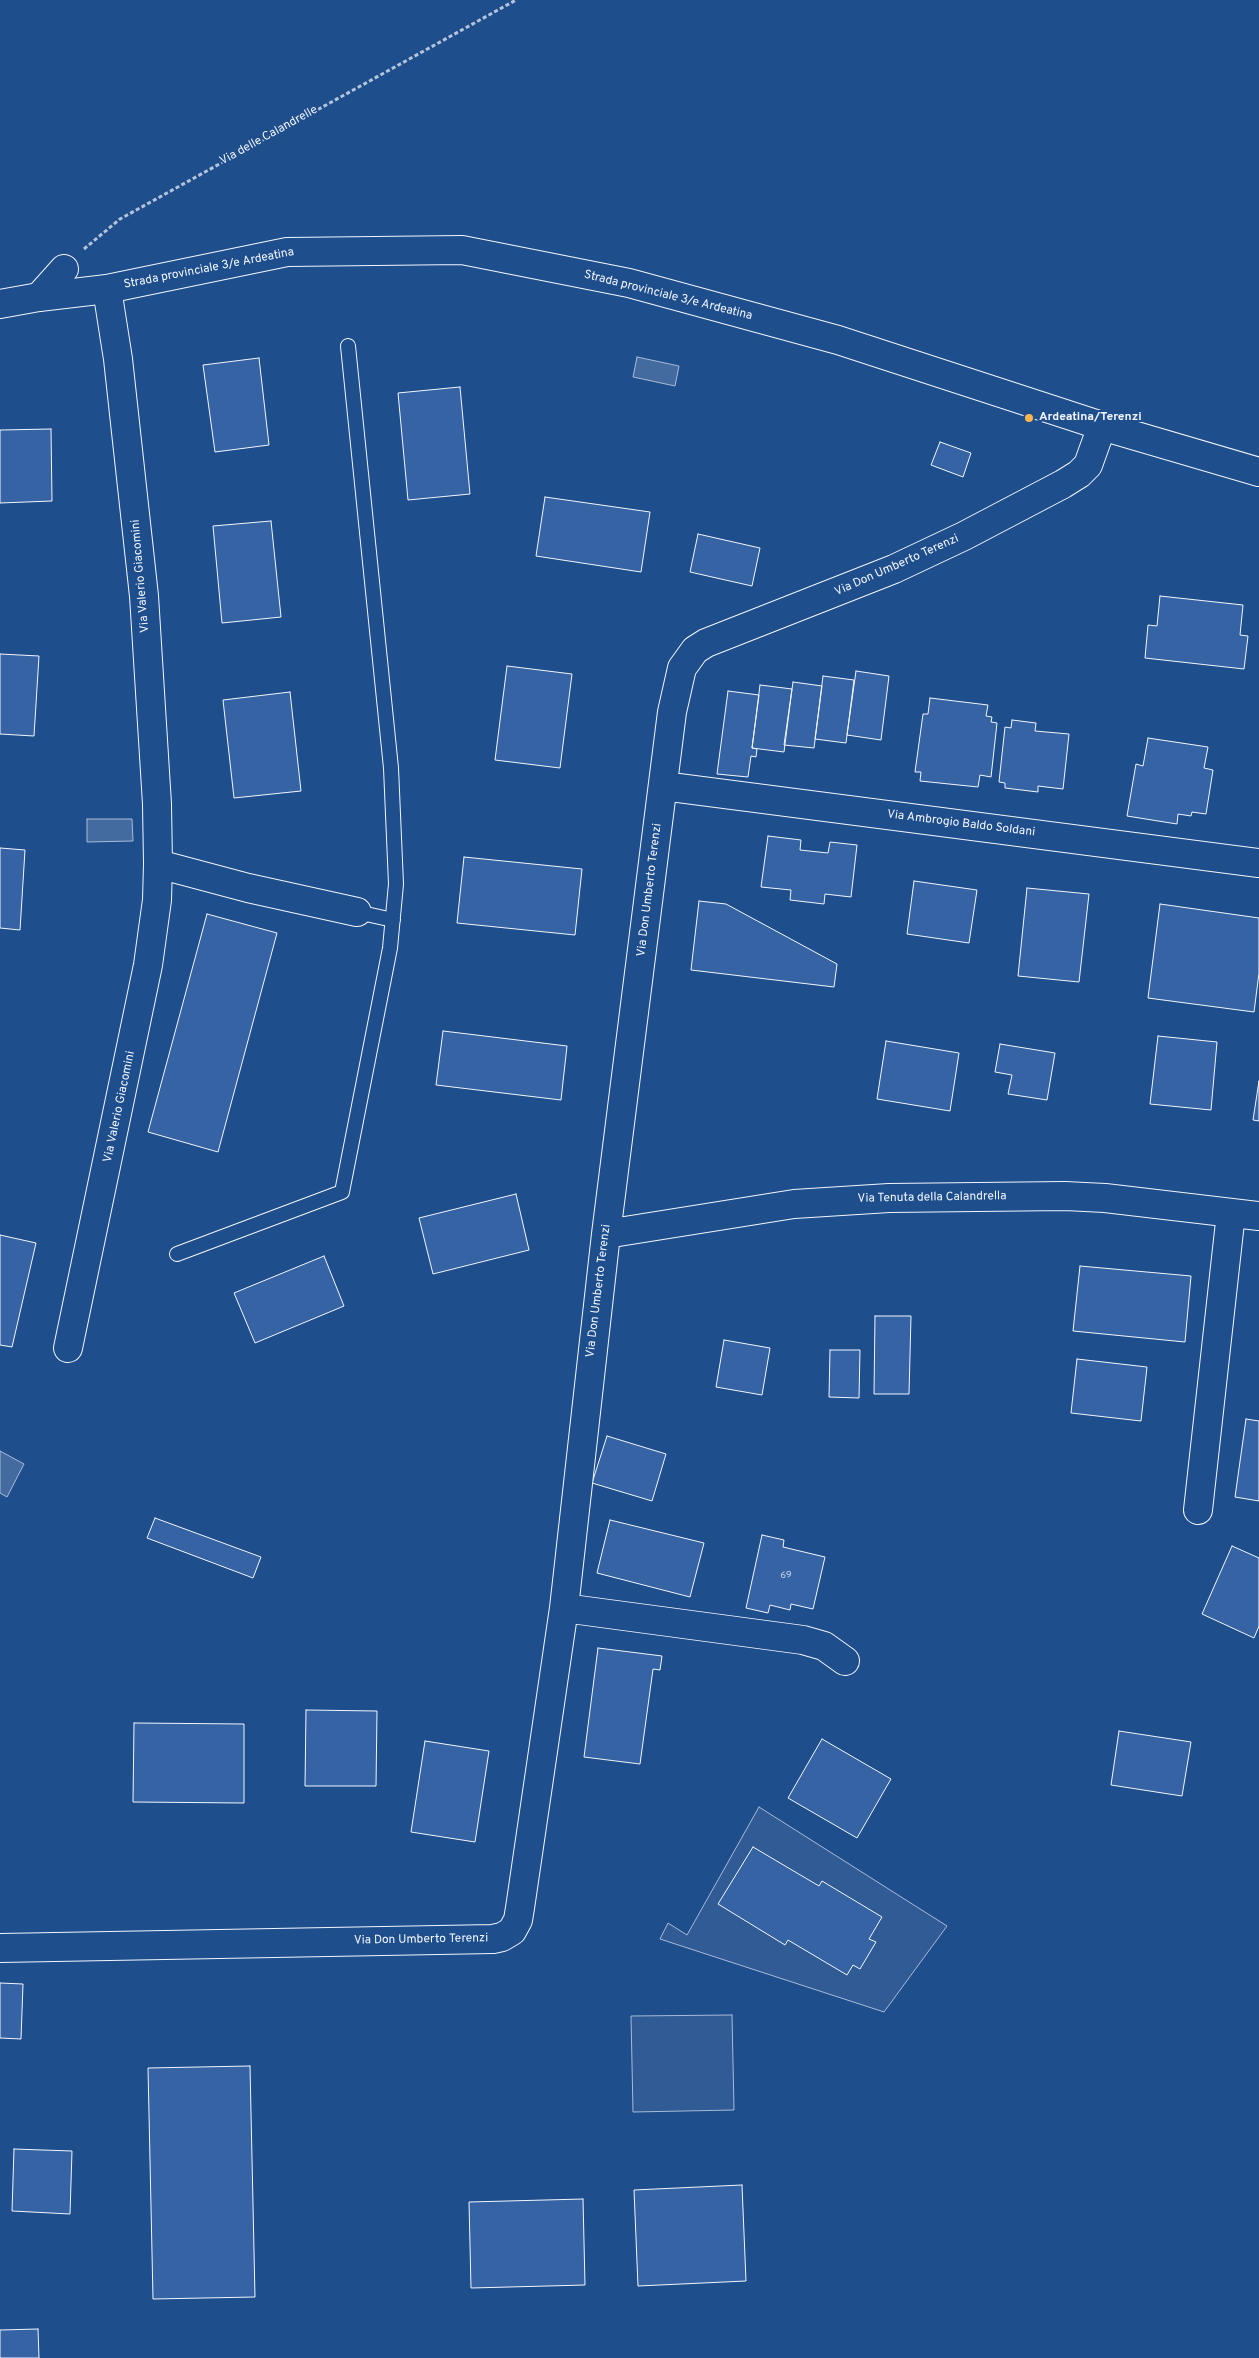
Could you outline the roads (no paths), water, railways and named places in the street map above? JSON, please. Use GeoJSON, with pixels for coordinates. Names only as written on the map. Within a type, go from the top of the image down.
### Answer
{"type":"FeatureCollection","features":[{"type":"Feature","properties":{"kind":"street","name":"Strada provinciale 3/e Ardeatina"},"geometry":{"type":"LineString","coordinates":[[0,304],[39,297],[107,289],[288,252],[462,250],[628,283],[829,338],[1102,426],[1259,472]]}},
{"type":"Feature","properties":{"kind":"street"},"geometry":{"type":"LineString","coordinates":[[39,297],[64,269]]}},
{"type":"Feature","properties":{"kind":"street","name":"Via Valerio Giacomini"},"geometry":{"type":"LineString","coordinates":[[68,1348],[148,965],[157,900],[157,804],[144,596],[119,369],[107,289]]}},
{"type":"Feature","properties":{"kind":"street","name":"Via Don Umberto Terenzi"},"geometry":{"type":"LineString","coordinates":[[0,1948],[502,1937],[512,1931],[518,1920],[564,1608],[606,1234],[678,678],[688,658],[695,650],[706,644],[901,566],[972,532],[1063,484],[1079,474],[1088,465],[1102,426]]}},
{"type":"Feature","properties":{"kind":"street","name":"Via Ambrogio Baldo Soldani"},"geometry":{"type":"LineString","coordinates":[[664,786],[1259,863]]}},
{"type":"Feature","properties":{"kind":"street"},"geometry":{"type":"LineString","coordinates":[[158,864],[248,888],[356,912]]}},
{"type":"Feature","properties":{"kind":"street","name":"Via Tenuta della Calandrella"},"geometry":{"type":"LineString","coordinates":[[606,1234],[794,1204],[869,1199],[1065,1196],[1114,1199],[1259,1216]]}},
{"type":"Feature","properties":{"kind":"street"},"geometry":{"type":"LineString","coordinates":[[1198,1510],[1231,1213]]}},
{"type":"Feature","properties":{"kind":"street"},"geometry":{"type":"LineString","coordinates":[[564,1608],[803,1640],[824,1646],[845,1661]]}},
{"type":"Feature","properties":{"kind":"lane"},"geometry":{"type":"LineString","coordinates":[[177,1254],[342,1192],[393,920],[396,884],[391,768],[348,346]]}},
{"type":"Feature","properties":{"kind":"lane"},"geometry":{"type":"LineString","coordinates":[[356,912],[393,920]]}},
{"type":"Feature","properties":{"kind":"place","name":"Ardeatina/Terenzi"},"geometry":{"type":"Point","coordinates":[1029,418]}}]}
